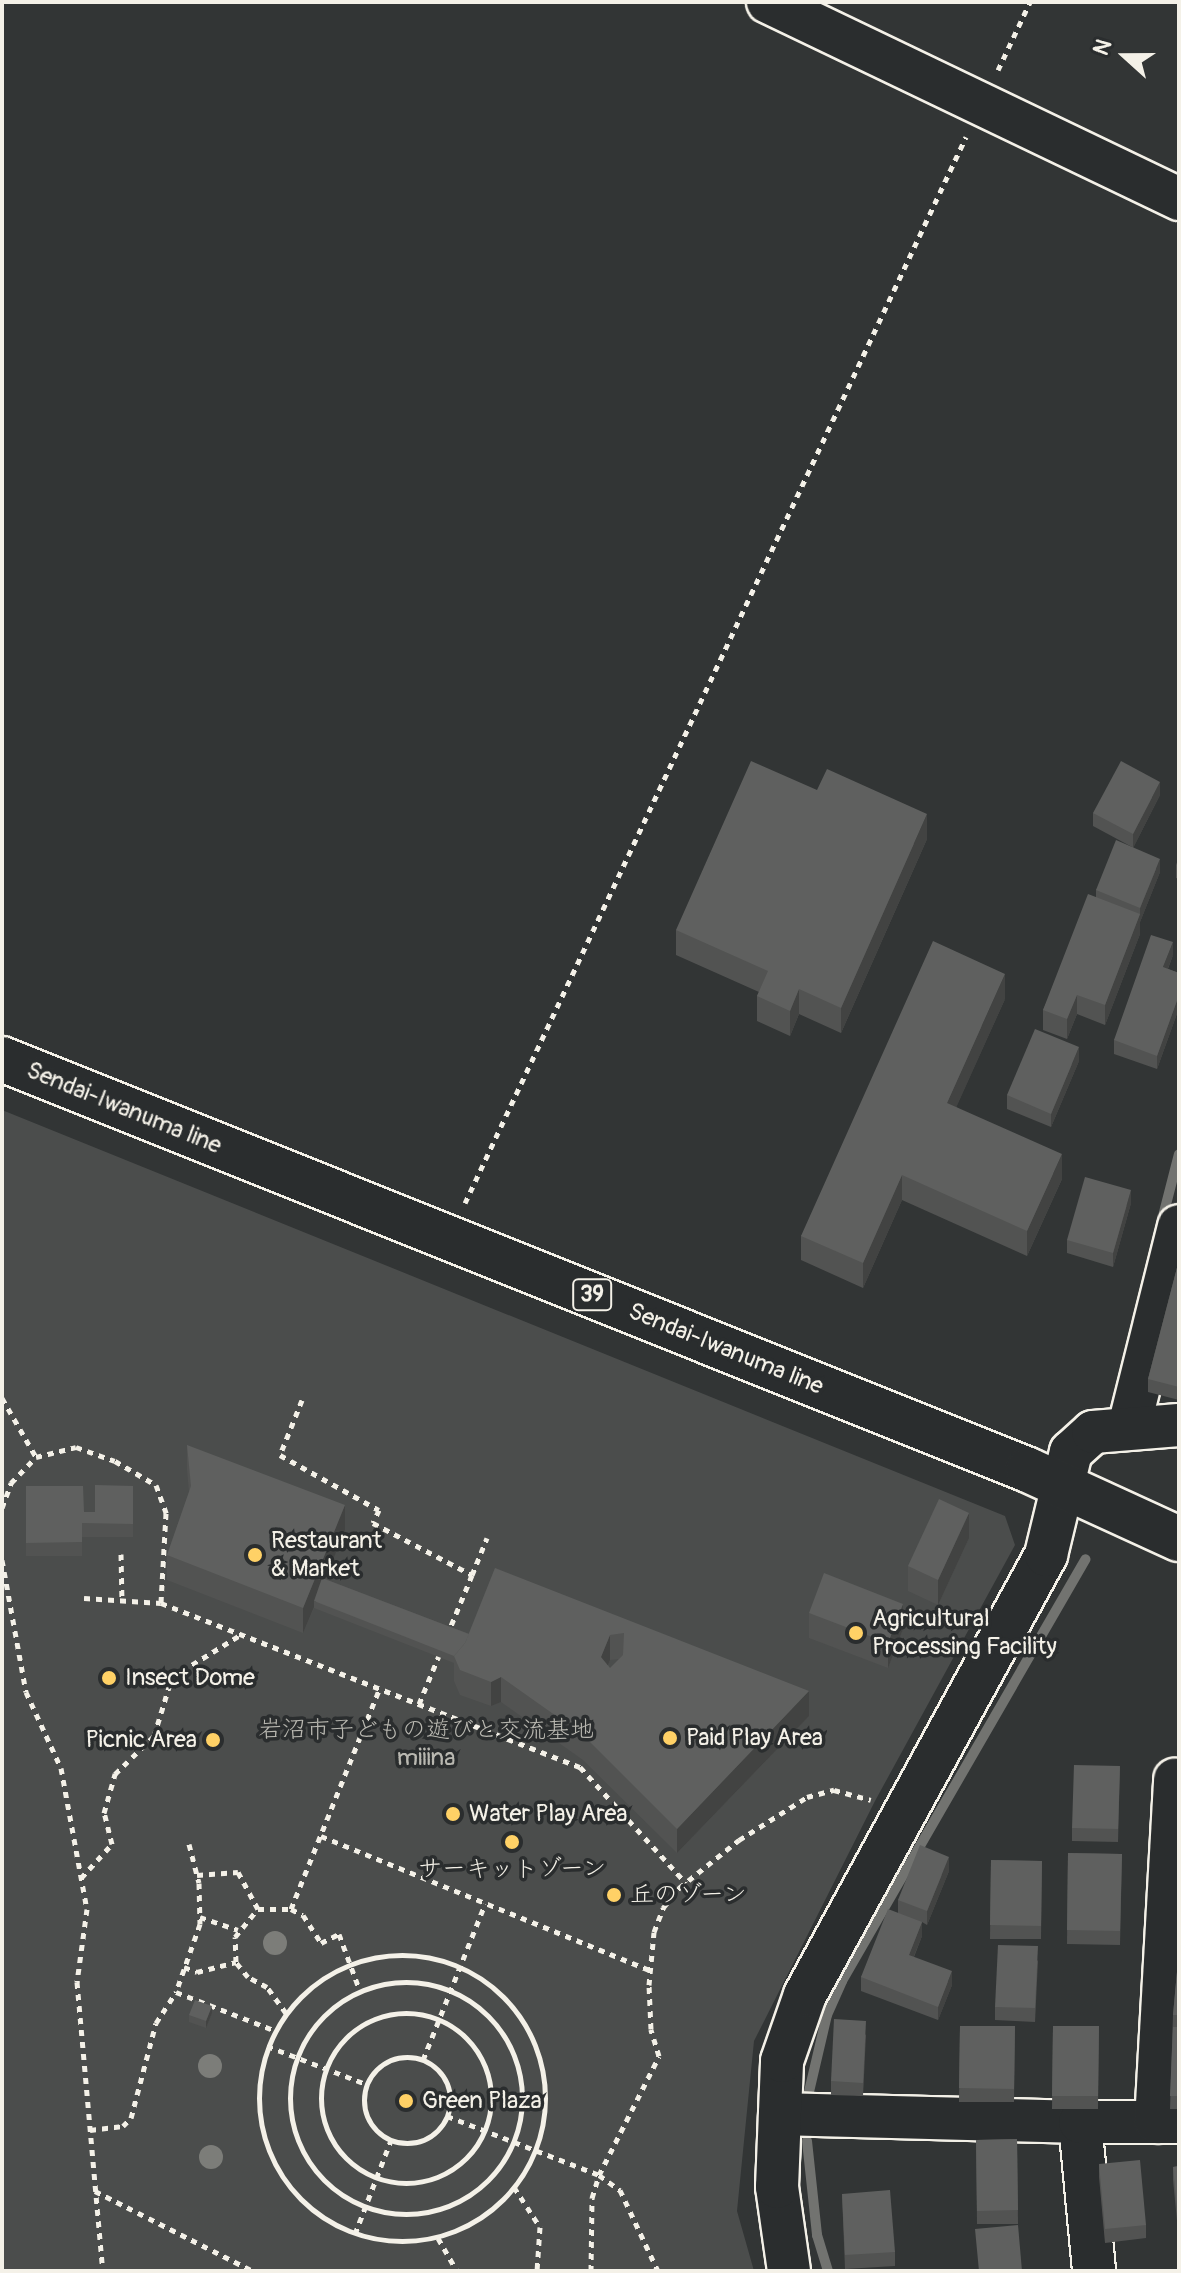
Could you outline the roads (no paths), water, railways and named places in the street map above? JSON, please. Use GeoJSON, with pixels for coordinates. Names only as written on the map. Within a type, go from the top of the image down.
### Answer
{"type":"FeatureCollection","features":[{"type":"Feature","properties":{"kind":"main road","name":"Sendai-Iwanuma line"},"geometry":{"type":"LineString","coordinates":[[2,1059],[1064,1485],[1179,1539]]}},
{"type":"Feature","properties":{"kind":"street"},"geometry":{"type":"LineString","coordinates":[[768,2],[1179,199]]}},
{"type":"Feature","properties":{"kind":"street"},"geometry":{"type":"LineString","coordinates":[[1129,1427],[1179,1226]]}},
{"type":"Feature","properties":{"kind":"street"},"geometry":{"type":"LineString","coordinates":[[789,2271],[777,2187],[782,2061],[805,1995],[1046,1555],[1071,1452],[1093,1432],[1179,1425]]}},
{"type":"Feature","properties":{"kind":"street"},"geometry":{"type":"LineString","coordinates":[[780,2114],[1168,2122],[1175,1780]]}},
{"type":"Feature","properties":{"kind":"street"},"geometry":{"type":"LineString","coordinates":[[1080,2122],[1094,2271]]}},
{"type":"Feature","properties":{"kind":"waterway"},"geometry":{"type":"LineString","coordinates":[[1161,1224],[1179,1154]]}},
{"type":"Feature","properties":{"kind":"waterway"},"geometry":{"type":"LineString","coordinates":[[808,2096],[827,2015],[842,1981],[1086,1559]]}},
{"type":"Feature","properties":{"kind":"waterway"},"geometry":{"type":"LineString","coordinates":[[807,2141],[817,2235],[828,2271]]}},
{"type":"Feature","properties":{"kind":"place","name":"Restaurant & Market"},"geometry":{"type":"Point","coordinates":[255,1555]}},
{"type":"Feature","properties":{"kind":"place","name":"Agricultural Processing Facility"},"geometry":{"type":"Point","coordinates":[856,1633]}},
{"type":"Feature","properties":{"kind":"place","name":"Insect Dome"},"geometry":{"type":"Point","coordinates":[109,1678]}},
{"type":"Feature","properties":{"kind":"place","name":"Paid Play Area"},"geometry":{"type":"Point","coordinates":[670,1738]}},
{"type":"Feature","properties":{"kind":"place","name":"Picnic Area"},"geometry":{"type":"Point","coordinates":[213,1740]}},
{"type":"Feature","properties":{"kind":"place","name":"Water Play Area"},"geometry":{"type":"Point","coordinates":[453,1814]}},
{"type":"Feature","properties":{"kind":"place","name":"サーキットゾーン"},"geometry":{"type":"Point","coordinates":[512,1842]}},
{"type":"Feature","properties":{"kind":"place","name":"丘のゾーン"},"geometry":{"type":"Point","coordinates":[614,1895]}},
{"type":"Feature","properties":{"kind":"place","name":"Green Plaza"},"geometry":{"type":"Point","coordinates":[406,2101]}},
{"type":"Feature","properties":{"kind":"park label","name":"岩沼市子どもの遊びと交流基地 miiina"},"geometry":{"type":"Point","coordinates":[426,1744]}}]}
